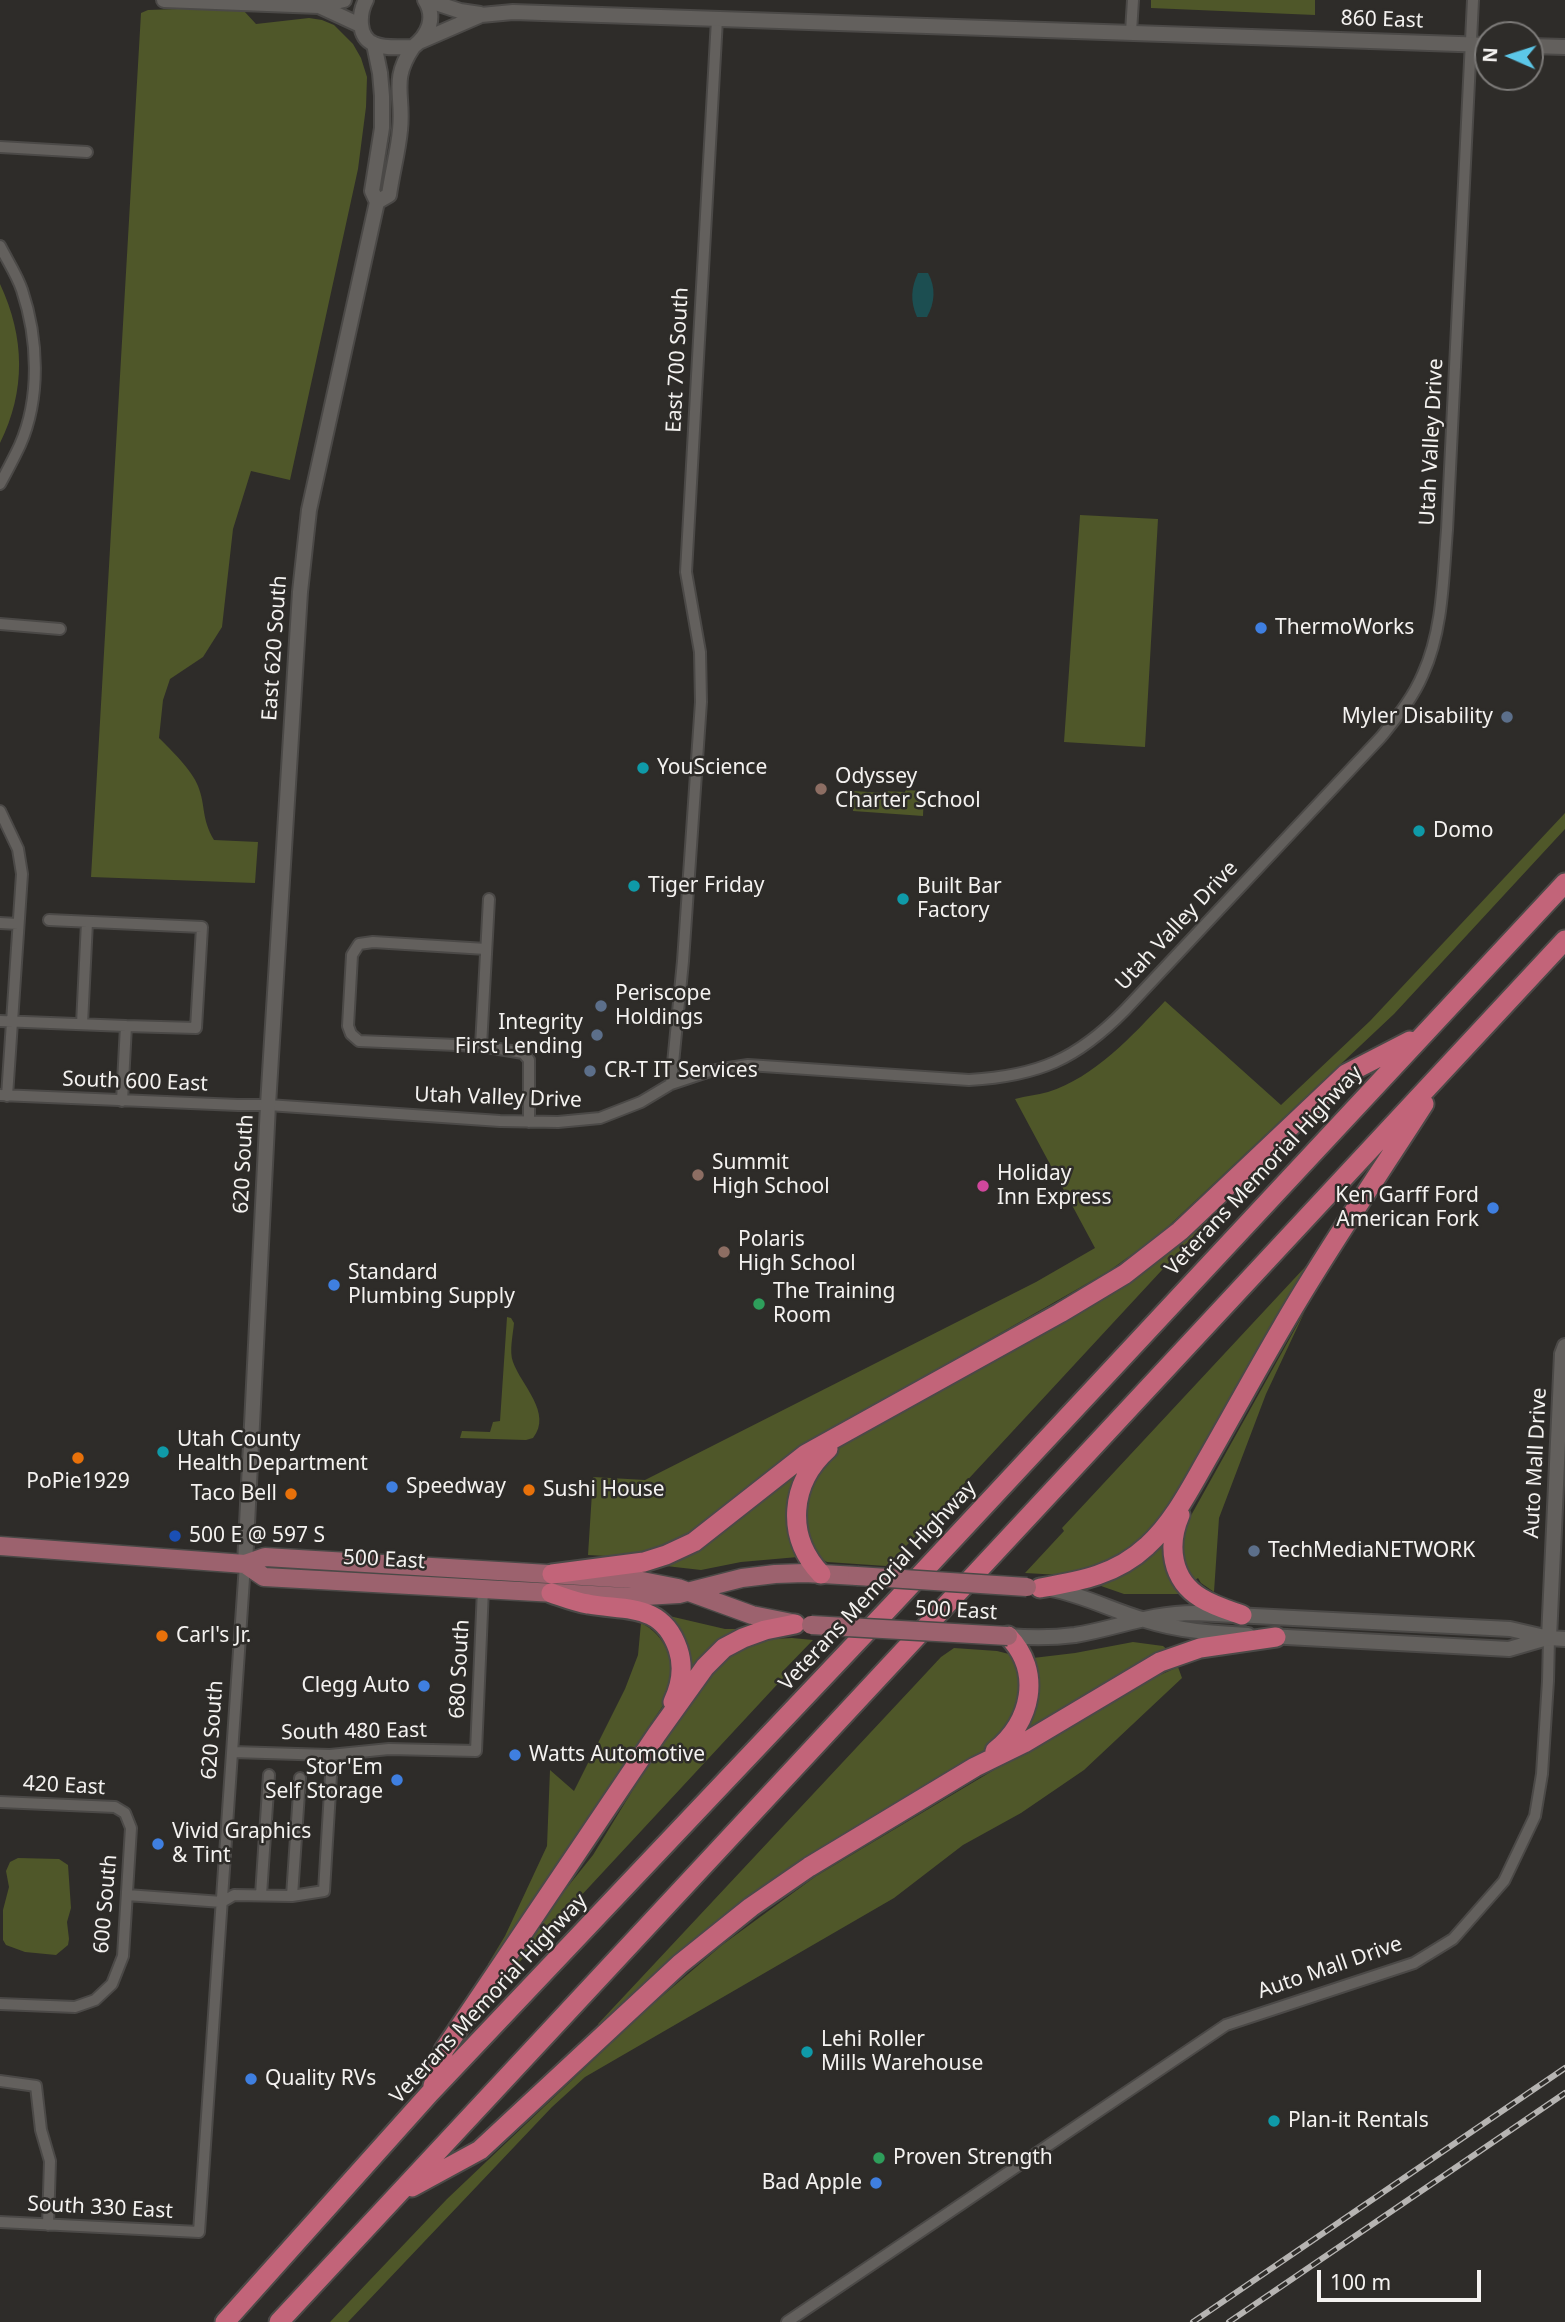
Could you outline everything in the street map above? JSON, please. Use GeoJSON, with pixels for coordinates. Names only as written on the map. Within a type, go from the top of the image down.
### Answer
{"type":"FeatureCollection","features":[{"type":"Feature","properties":{"kind":"highway","name":"Veterans Memorial Highway"},"geometry":{"type":"LineString","coordinates":[[225,2322],[430,2093],[893,1604],[1565,883]]}},
{"type":"Feature","properties":{"kind":"highway"},"geometry":{"type":"LineString","coordinates":[[279,2322],[1565,940]]}},
{"type":"Feature","properties":{"kind":"highway"},"geometry":{"type":"LineString","coordinates":[[551,1583],[593,1567],[637,1563],[680,1550],[708,1533],[806,1454],[848,1433],[1125,1274],[1180,1231],[1346,1074],[1424,1034]]}},
{"type":"Feature","properties":{"kind":"highway"},"geometry":{"type":"LineString","coordinates":[[1033,1587],[1089,1579],[1107,1573],[1131,1559],[1163,1528],[1194,1482],[1282,1326],[1321,1263],[1454,1059]]}},
{"type":"Feature","properties":{"kind":"highway"},"geometry":{"type":"LineString","coordinates":[[821,1574],[808,1559],[800,1541],[797,1519],[799,1498],[806,1476],[815,1462],[848,1433]]}},
{"type":"Feature","properties":{"kind":"highway"},"geometry":{"type":"LineString","coordinates":[[1194,1482],[1173,1536],[1172,1550],[1176,1568],[1195,1594],[1242,1615]]}},
{"type":"Feature","properties":{"kind":"highway"},"geometry":{"type":"LineString","coordinates":[[551,1583],[588,1604],[639,1610],[659,1620],[669,1631],[680,1655],[681,1681],[657,1734]]}},
{"type":"Feature","properties":{"kind":"highway"},"geometry":{"type":"LineString","coordinates":[[430,2093],[444,2050],[705,1667],[719,1652],[750,1635],[803,1624]]}},
{"type":"Feature","properties":{"kind":"highway"},"geometry":{"type":"LineString","coordinates":[[975,1768],[1010,1737],[1024,1711],[1028,1689],[1027,1664],[1008,1636]]}},
{"type":"Feature","properties":{"kind":"highway"},"geometry":{"type":"LineString","coordinates":[[397,2195],[481,2150],[667,1975],[751,1907],[809,1867],[1160,1662],[1200,1648],[1276,1637]]}},
{"type":"Feature","properties":{"kind":"main road","name":"500 East"},"geometry":{"type":"LineString","coordinates":[[0,1546],[244,1564],[265,1557],[551,1583],[641,1597],[691,1591],[766,1575],[821,1574],[1033,1587]]}},
{"type":"Feature","properties":{"kind":"main road","name":"500 East"},"geometry":{"type":"LineString","coordinates":[[244,1564],[264,1577],[483,1589],[551,1583]]}},
{"type":"Feature","properties":{"kind":"main road","name":"500 East"},"geometry":{"type":"LineString","coordinates":[[691,1591],[752,1615],[803,1624],[1008,1636]]}},
{"type":"Feature","properties":{"kind":"street"},"geometry":{"type":"LineString","coordinates":[[164,0],[319,6],[344,0]]}},
{"type":"Feature","properties":{"kind":"street"},"geometry":{"type":"LineString","coordinates":[[360,25],[360,13],[366,0]]}},
{"type":"Feature","properties":{"kind":"street"},"geometry":{"type":"LineString","coordinates":[[426,0],[481,15]]}},
{"type":"Feature","properties":{"kind":"street","name":"East 620 South"},"geometry":{"type":"LineString","coordinates":[[377,202],[388,195],[400,132],[400,71],[428,31],[431,20],[426,0]]}},
{"type":"Feature","properties":{"kind":"street"},"geometry":{"type":"LineString","coordinates":[[1131,32],[1133,0]]}},
{"type":"Feature","properties":{"kind":"street","name":"Utah Valley Drive"},"geometry":{"type":"LineString","coordinates":[[268,1104],[529,1122],[580,1121],[600,1118],[641,1102],[671,1084],[710,1071],[748,1065],[969,1080],[1001,1078],[1053,1064],[1096,1038],[1381,737],[1405,706],[1429,661],[1441,605],[1447,530],[1473,0]]}},
{"type":"Feature","properties":{"kind":"street"},"geometry":{"type":"LineString","coordinates":[[319,6],[360,25],[373,44],[417,44],[481,15]]}},
{"type":"Feature","properties":{"kind":"street","name":"860 East"},"geometry":{"type":"LineString","coordinates":[[481,15],[513,12],[1471,45]]}},
{"type":"Feature","properties":{"kind":"street","name":"East 700 South"},"geometry":{"type":"LineString","coordinates":[[671,1084],[683,961],[701,702],[699,652],[686,572],[717,19]]}},
{"type":"Feature","properties":{"kind":"street","name":"East 620 South"},"geometry":{"type":"LineString","coordinates":[[268,1104],[296,642],[305,543],[316,478],[377,202],[372,191],[382,128],[383,96],[373,44]]}},
{"type":"Feature","properties":{"kind":"street"},"geometry":{"type":"LineString","coordinates":[[1544,46],[1565,47]]}},
{"type":"Feature","properties":{"kind":"street"},"geometry":{"type":"LineString","coordinates":[[0,147],[87,152]]}},
{"type":"Feature","properties":{"kind":"street"},"geometry":{"type":"LineString","coordinates":[[0,246],[21,287],[33,328],[34,373],[31,409],[21,444],[0,484]]}},
{"type":"Feature","properties":{"kind":"street"},"geometry":{"type":"LineString","coordinates":[[0,624],[60,629]]}},
{"type":"Feature","properties":{"kind":"street"},"geometry":{"type":"LineString","coordinates":[[0,811],[18,849],[22,874],[5,1021],[3,1095]]}},
{"type":"Feature","properties":{"kind":"street"},"geometry":{"type":"LineString","coordinates":[[481,1046],[489,899]]}},
{"type":"Feature","properties":{"kind":"street"},"geometry":{"type":"LineString","coordinates":[[5,1021],[196,1028],[202,927],[50,920]]}},
{"type":"Feature","properties":{"kind":"street"},"geometry":{"type":"LineString","coordinates":[[0,922],[18,924]]}},
{"type":"Feature","properties":{"kind":"street"},"geometry":{"type":"LineString","coordinates":[[82,1024],[87,922]]}},
{"type":"Feature","properties":{"kind":"street"},"geometry":{"type":"LineString","coordinates":[[486,949],[373,942],[359,944],[352,955],[348,1026],[355,1040],[516,1050],[527,1056],[529,1065],[529,1122]]}},
{"type":"Feature","properties":{"kind":"street"},"geometry":{"type":"LineString","coordinates":[[122,1101],[126,1026]]}},
{"type":"Feature","properties":{"kind":"street","name":"South 600 East"},"geometry":{"type":"LineString","coordinates":[[3,1095],[268,1104]]}},
{"type":"Feature","properties":{"kind":"street","name":"620 South"},"geometry":{"type":"LineString","coordinates":[[199,2232],[233,1752],[268,1104]]}},
{"type":"Feature","properties":{"kind":"street","name":"Auto Mall Drive"},"geometry":{"type":"LineString","coordinates":[[787,2322],[1226,2025],[1414,1963],[1453,1939],[1504,1881],[1535,1816],[1542,1774],[1562,1354],[1565,1346]]}},
{"type":"Feature","properties":{"kind":"street","name":"500 East"},"geometry":{"type":"LineString","coordinates":[[1033,1587],[1087,1598],[1138,1618],[1192,1631],[1509,1649],[1549,1638]]}},
{"type":"Feature","properties":{"kind":"street","name":"680 South"},"geometry":{"type":"LineString","coordinates":[[476,1751],[483,1589]]}},
{"type":"Feature","properties":{"kind":"street","name":"500 East"},"geometry":{"type":"LineString","coordinates":[[1008,1636],[1075,1635],[1138,1618],[1187,1613],[1510,1629],[1565,1639]]}},
{"type":"Feature","properties":{"kind":"street","name":"South 480 East"},"geometry":{"type":"LineString","coordinates":[[233,1752],[330,1755],[389,1749],[476,1751]]}},
{"type":"Feature","properties":{"kind":"street"},"geometry":{"type":"LineString","coordinates":[[261,1895],[269,1775]]}},
{"type":"Feature","properties":{"kind":"street"},"geometry":{"type":"LineString","coordinates":[[127,1895],[222,1902],[234,1895],[292,1896],[324,1891],[331,1775]]}},
{"type":"Feature","properties":{"kind":"street"},"geometry":{"type":"LineString","coordinates":[[292,1896],[300,1778]]}},
{"type":"Feature","properties":{"kind":"street","name":"420 East"},"geometry":{"type":"LineString","coordinates":[[0,1802],[115,1807],[125,1813]]}},
{"type":"Feature","properties":{"kind":"street","name":"600 South"},"geometry":{"type":"LineString","coordinates":[[0,2004],[75,2007],[95,2000],[118,1973],[123,1956],[131,1828],[125,1813]]}},
{"type":"Feature","properties":{"kind":"street"},"geometry":{"type":"LineString","coordinates":[[0,2081],[36,2086],[41,2130],[50,2161],[48,2225]]}},
{"type":"Feature","properties":{"kind":"street","name":"South 330 East"},"geometry":{"type":"LineString","coordinates":[[0,2222],[199,2232]]}},
{"type":"Feature","properties":{"kind":"green space"},"geometry":{"type":"Polygon","coordinates":[[[1151,0],[1315,0],[1315,15],[1151,8],[1151,0]]]}},
{"type":"Feature","properties":{"kind":"green space"},"geometry":{"type":"Polygon","coordinates":[[[205,8],[244,11],[256,24],[309,18],[322,20],[334,25],[353,44],[367,77],[358,169],[290,480],[251,471],[233,529],[222,627],[203,657],[170,679],[163,700],[159,738],[195,780],[207,825],[214,840],[258,842],[255,883],[91,877],[141,13],[148,10],[205,8]]]}},
{"type":"Feature","properties":{"kind":"green space"},"geometry":{"type":"Polygon","coordinates":[[[0,284],[14,324],[19,364],[14,404],[0,443],[0,284]]]}},
{"type":"Feature","properties":{"kind":"green space"},"geometry":{"type":"Polygon","coordinates":[[[1080,515],[1158,519],[1145,747],[1064,742],[1080,515]]]}},
{"type":"Feature","properties":{"kind":"green space"},"geometry":{"type":"Polygon","coordinates":[[[854,791],[882,793],[924,791],[923,816],[853,811],[854,791]]]}},
{"type":"Feature","properties":{"kind":"green space"},"geometry":{"type":"Polygon","coordinates":[[[1565,813],[1565,829],[1394,1014],[1159,1235],[1109,1271],[796,1450],[709,1521],[689,1534],[672,1543],[636,1553],[588,1555],[593,1477],[645,1480],[1036,1282],[1095,1248],[1015,1099],[1048,1092],[1097,1066],[1165,1001],[1281,1105],[1370,1021],[1565,813]]]}},
{"type":"Feature","properties":{"kind":"green space"},"geometry":{"type":"Polygon","coordinates":[[[1237,1189],[886,1566],[827,1562],[821,1559],[805,1538],[803,1506],[825,1459],[843,1445],[1104,1297],[1237,1189]]]}},
{"type":"Feature","properties":{"kind":"green space"},"geometry":{"type":"Polygon","coordinates":[[[1320,1251],[1165,1519],[1110,1566],[1060,1575],[1025,1573],[1064,1531],[1062,1528],[1320,1251]]]}},
{"type":"Feature","properties":{"kind":"green space"},"geometry":{"type":"Polygon","coordinates":[[[1305,1311],[1266,1394],[1219,1518],[1214,1592],[1198,1578],[1194,1581],[1190,1573],[1183,1555],[1184,1528],[1305,1311]]]}},
{"type":"Feature","properties":{"kind":"green space"},"geometry":{"type":"Polygon","coordinates":[[[507,1317],[514,1323],[511,1348],[513,1362],[538,1409],[538,1428],[533,1438],[526,1440],[460,1438],[462,1431],[490,1432],[493,1422],[500,1421],[507,1317]]]}},
{"type":"Feature","properties":{"kind":"green space"},"geometry":{"type":"Polygon","coordinates":[[[804,1465],[798,1557],[741,1562],[701,1570],[666,1566],[665,1564],[804,1465]]]}},
{"type":"Feature","properties":{"kind":"green space"},"geometry":{"type":"Polygon","coordinates":[[[1164,1539],[1183,1590],[1178,1594],[1124,1594],[1101,1586],[1101,1584],[1164,1539]]]}},
{"type":"Feature","properties":{"kind":"green space"},"geometry":{"type":"Polygon","coordinates":[[[665,1615],[725,1629],[742,1629],[691,1675],[665,1615]]]}},
{"type":"Feature","properties":{"kind":"green space"},"geometry":{"type":"Polygon","coordinates":[[[641,1623],[657,1635],[668,1652],[673,1671],[669,1693],[492,1968],[488,1964],[505,1936],[547,1846],[550,1770],[574,1791],[625,1689],[638,1655],[641,1623]]]}},
{"type":"Feature","properties":{"kind":"green space"},"geometry":{"type":"Polygon","coordinates":[[[773,1639],[813,1640],[782,1672],[785,1676],[513,1969],[511,1968],[561,1895],[593,1855],[653,1757],[721,1660],[749,1642],[751,1645],[773,1639]]]}},
{"type":"Feature","properties":{"kind":"green space"},"geometry":{"type":"Polygon","coordinates":[[[1133,1642],[1163,1646],[1169,1651],[1020,1739],[1036,1679],[1033,1658],[1133,1642]]]}},
{"type":"Feature","properties":{"kind":"green space"},"geometry":{"type":"Polygon","coordinates":[[[954,1648],[1009,1654],[1016,1663],[1023,1685],[1017,1715],[985,1753],[812,1856],[600,2027],[598,2024],[941,1657],[954,1648]]]}},
{"type":"Feature","properties":{"kind":"green space"},"geometry":{"type":"Polygon","coordinates":[[[1178,1667],[1182,1678],[1084,1770],[1021,1813],[963,1845],[894,1898],[585,2077],[552,2107],[348,2322],[330,2322],[447,2199],[647,2009],[722,1945],[816,1876],[1133,1687],[1178,1667]]]}},
{"type":"Feature","properties":{"kind":"green space"},"geometry":{"type":"Polygon","coordinates":[[[18,1858],[59,1859],[68,1865],[71,1908],[67,1922],[69,1939],[68,1945],[56,1955],[25,1952],[6,1945],[3,1940],[3,1910],[9,1887],[6,1871],[10,1862],[18,1858]]]}},
{"type":"Feature","properties":{"kind":"water"},"geometry":{"type":"Polygon","coordinates":[[[918,273],[928,273],[932,284],[933,300],[927,317],[917,317],[913,305],[913,289],[918,273]]]}},
{"type":"Feature","properties":{"kind":"railway"},"geometry":{"type":"LineString","coordinates":[[1193,2322],[1565,2068]]}},
{"type":"Feature","properties":{"kind":"railway"},"geometry":{"type":"LineString","coordinates":[[1229,2322],[1565,2093]]}},
{"type":"Feature","properties":{"kind":"place","name":"ThermoWorks"},"geometry":{"type":"Point","coordinates":[1261,628]}},
{"type":"Feature","properties":{"kind":"place","name":"Myler Disability"},"geometry":{"type":"Point","coordinates":[1507,717]}},
{"type":"Feature","properties":{"kind":"place","name":"YouScience"},"geometry":{"type":"Point","coordinates":[643,768]}},
{"type":"Feature","properties":{"kind":"place","name":"Odyssey Charter School"},"geometry":{"type":"Point","coordinates":[821,789]}},
{"type":"Feature","properties":{"kind":"place","name":"Domo"},"geometry":{"type":"Point","coordinates":[1419,831]}},
{"type":"Feature","properties":{"kind":"place","name":"Tiger Friday"},"geometry":{"type":"Point","coordinates":[634,886]}},
{"type":"Feature","properties":{"kind":"place","name":"Built Bar Factory"},"geometry":{"type":"Point","coordinates":[903,899]}},
{"type":"Feature","properties":{"kind":"place","name":"Periscope Holdings"},"geometry":{"type":"Point","coordinates":[601,1006]}},
{"type":"Feature","properties":{"kind":"place","name":"Integrity First Lending"},"geometry":{"type":"Point","coordinates":[597,1035]}},
{"type":"Feature","properties":{"kind":"place","name":"CR-T IT Services"},"geometry":{"type":"Point","coordinates":[590,1071]}},
{"type":"Feature","properties":{"kind":"place","name":"Summit High School"},"geometry":{"type":"Point","coordinates":[698,1175]}},
{"type":"Feature","properties":{"kind":"place","name":"Holiday Inn Express"},"geometry":{"type":"Point","coordinates":[983,1186]}},
{"type":"Feature","properties":{"kind":"place","name":"Ken Garff Ford American Fork"},"geometry":{"type":"Point","coordinates":[1493,1208]}},
{"type":"Feature","properties":{"kind":"place","name":"Polaris High School"},"geometry":{"type":"Point","coordinates":[724,1252]}},
{"type":"Feature","properties":{"kind":"place","name":"Standard Plumbing Supply"},"geometry":{"type":"Point","coordinates":[334,1285]}},
{"type":"Feature","properties":{"kind":"place","name":"The Training Room"},"geometry":{"type":"Point","coordinates":[759,1304]}},
{"type":"Feature","properties":{"kind":"place","name":"Utah County Health Department"},"geometry":{"type":"Point","coordinates":[163,1452]}},
{"type":"Feature","properties":{"kind":"place","name":"PoPie1929"},"geometry":{"type":"Point","coordinates":[78,1458]}},
{"type":"Feature","properties":{"kind":"place","name":"Speedway"},"geometry":{"type":"Point","coordinates":[392,1487]}},
{"type":"Feature","properties":{"kind":"place","name":"Sushi House"},"geometry":{"type":"Point","coordinates":[529,1490]}},
{"type":"Feature","properties":{"kind":"place","name":"Taco Bell"},"geometry":{"type":"Point","coordinates":[291,1494]}},
{"type":"Feature","properties":{"kind":"place","name":"500 E @ 597 S"},"geometry":{"type":"Point","coordinates":[175,1536]}},
{"type":"Feature","properties":{"kind":"place","name":"TechMediaNETWORK"},"geometry":{"type":"Point","coordinates":[1254,1551]}},
{"type":"Feature","properties":{"kind":"place","name":"Carl's Jr."},"geometry":{"type":"Point","coordinates":[162,1636]}},
{"type":"Feature","properties":{"kind":"place","name":"Clegg Auto"},"geometry":{"type":"Point","coordinates":[424,1686]}},
{"type":"Feature","properties":{"kind":"place","name":"Watts Automotive"},"geometry":{"type":"Point","coordinates":[515,1755]}},
{"type":"Feature","properties":{"kind":"place","name":"Stor'Em Self Storage"},"geometry":{"type":"Point","coordinates":[397,1780]}},
{"type":"Feature","properties":{"kind":"place","name":"Vivid Graphics & Tint"},"geometry":{"type":"Point","coordinates":[158,1844]}},
{"type":"Feature","properties":{"kind":"place","name":"Lehi Roller Mills Warehouse"},"geometry":{"type":"Point","coordinates":[807,2052]}},
{"type":"Feature","properties":{"kind":"place","name":"Quality RVs"},"geometry":{"type":"Point","coordinates":[251,2079]}},
{"type":"Feature","properties":{"kind":"place","name":"Plan-it Rentals"},"geometry":{"type":"Point","coordinates":[1274,2121]}},
{"type":"Feature","properties":{"kind":"place","name":"Proven Strength"},"geometry":{"type":"Point","coordinates":[879,2158]}},
{"type":"Feature","properties":{"kind":"place","name":"Bad Apple"},"geometry":{"type":"Point","coordinates":[876,2183]}}]}
